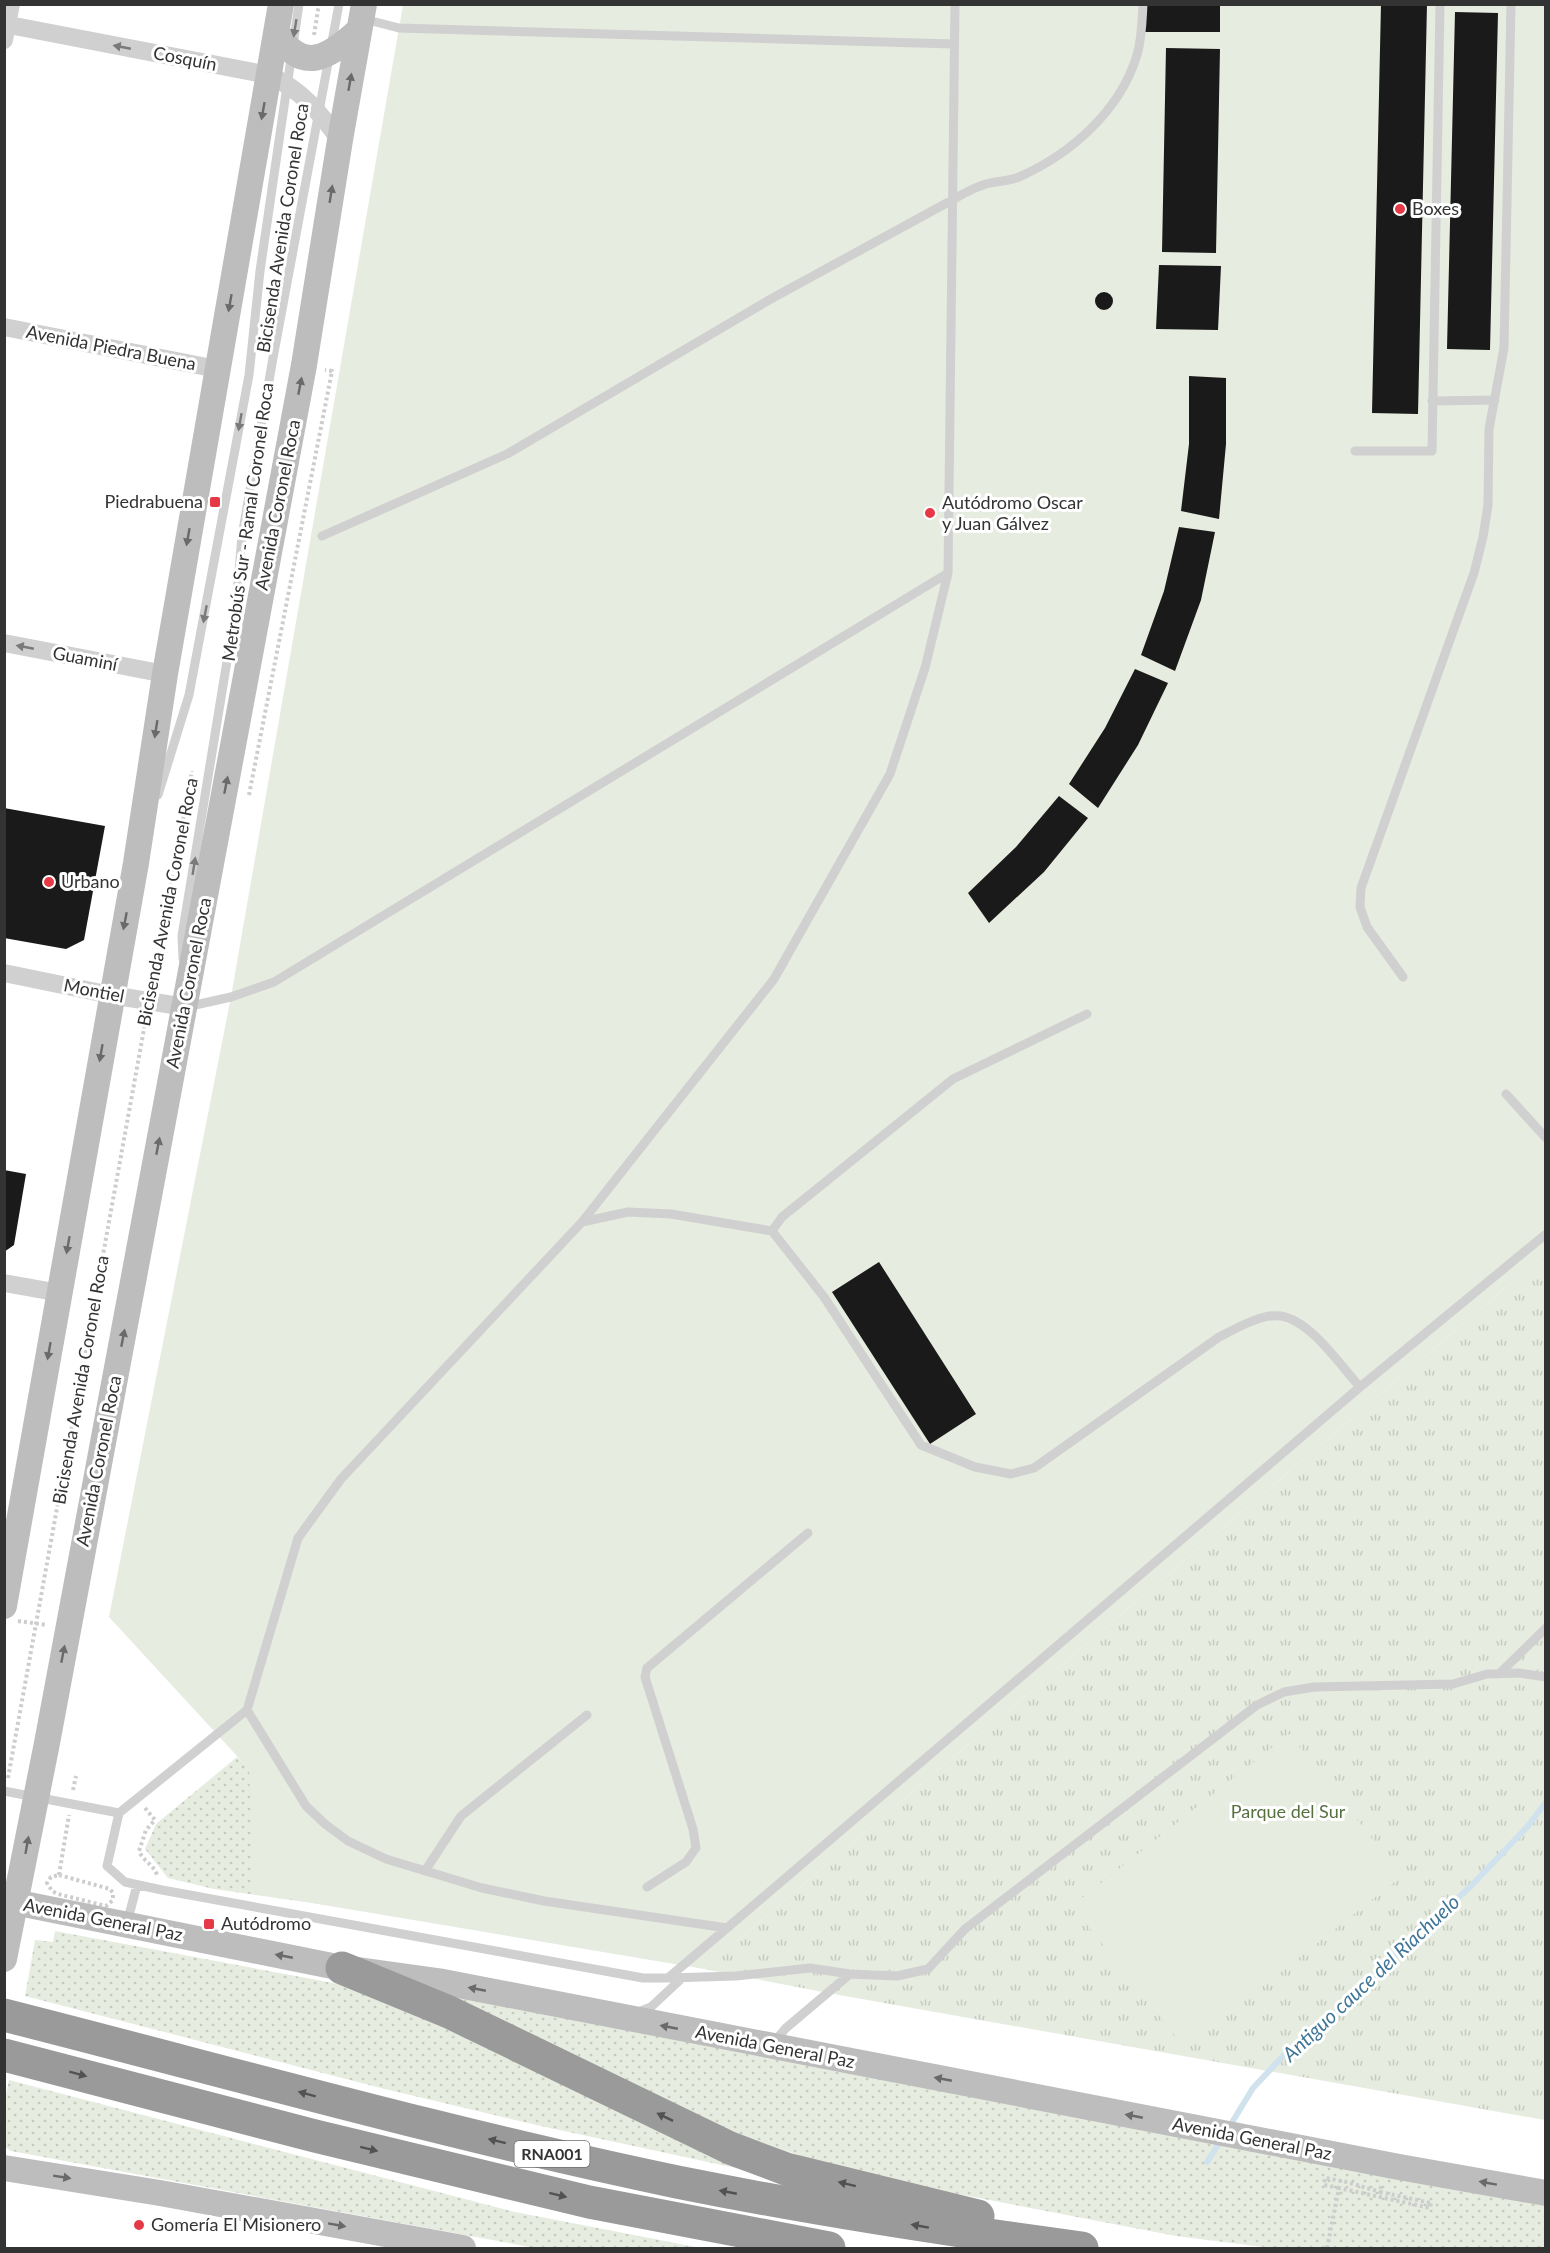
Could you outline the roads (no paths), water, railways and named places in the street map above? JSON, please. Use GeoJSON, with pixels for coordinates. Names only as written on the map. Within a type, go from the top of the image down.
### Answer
{"type":"FeatureCollection","features":[{"type":"Feature","properties":{"kind":"highway"},"geometry":{"type":"LineString","coordinates":[[342,1968],[448,2012],[701,2134],[777,2165],[1108,2248]]}},
{"type":"Feature","properties":{"kind":"highway","name":"RNA001"},"geometry":{"type":"LineString","coordinates":[[17,2018],[345,2104],[675,2181],[931,2228],[1082,2248]]}},
{"type":"Feature","properties":{"kind":"highway","name":"RNA001"},"geometry":{"type":"LineString","coordinates":[[13,2057],[315,2136],[578,2200],[829,2248]]}},
{"type":"Feature","properties":{"kind":"main road"},"geometry":{"type":"LineString","coordinates":[[281,4],[302,49]]}},
{"type":"Feature","properties":{"kind":"main road"},"geometry":{"type":"LineString","coordinates":[[8,1604],[111,995],[136,863],[165,674],[217,369],[279,79],[302,49],[361,18]]}},
{"type":"Feature","properties":{"kind":"main road","name":"Avenida Coronel Roca"},"geometry":{"type":"LineString","coordinates":[[4,1959],[10,1901],[36,1797],[304,365],[361,18]]}},
{"type":"Feature","properties":{"kind":"main road","name":"Avenida General Paz"},"geometry":{"type":"LineString","coordinates":[[10,1901],[342,1968],[443,1982],[1260,2141],[1545,2193]]}},
{"type":"Feature","properties":{"kind":"main road"},"geometry":{"type":"LineString","coordinates":[[4,2168],[160,2193],[463,2248]]}},
{"type":"Feature","properties":{"kind":"street"},"geometry":{"type":"LineString","coordinates":[[5,30],[11,4]]}},
{"type":"Feature","properties":{"kind":"street","name":"Cosquín"},"geometry":{"type":"LineString","coordinates":[[5,30],[279,79],[304,96],[340,140]]}},
{"type":"Feature","properties":{"kind":"street","name":"Avenida Piedra Buena"},"geometry":{"type":"LineString","coordinates":[[4,327],[217,369]]}},
{"type":"Feature","properties":{"kind":"street","name":"Guaminí"},"geometry":{"type":"LineString","coordinates":[[4,643],[165,674]]}},
{"type":"Feature","properties":{"kind":"street","name":"Montiel"},"geometry":{"type":"LineString","coordinates":[[4,973],[184,1007]]}},
{"type":"Feature","properties":{"kind":"street"},"geometry":{"type":"LineString","coordinates":[[4,1283],[60,1293]]}},
{"type":"Feature","properties":{"kind":"lane","name":"Metrobús Sur - Ramal Coronel Roca"},"geometry":{"type":"LineString","coordinates":[[184,1007],[182,936],[236,606],[242,536],[319,113],[302,49],[299,4]]}},
{"type":"Feature","properties":{"kind":"lane","name":"Metrobús Sur - Ramal Coronel Roca"},"geometry":{"type":"LineString","coordinates":[[302,49],[339,4]]}},
{"type":"Feature","properties":{"kind":"lane"},"geometry":{"type":"LineString","coordinates":[[955,4],[948,573],[925,668],[890,774],[774,979],[582,1222],[341,1479],[298,1538],[247,1710],[119,1813],[107,1866],[125,1882],[136,1885],[643,1978],[681,1979],[810,1968],[850,1974],[897,1976],[928,1969],[965,1929],[1257,1706],[1284,1692],[1314,1687],[1453,1684],[1487,1674],[1519,1673],[1545,1677]]}},
{"type":"Feature","properties":{"kind":"lane"},"geometry":{"type":"LineString","coordinates":[[322,536],[507,454],[769,300],[954,199],[983,184],[1015,178],[1045,165],[1071,147],[1095,124],[1122,89],[1137,56],[1142,32],[1143,4]]}},
{"type":"Feature","properties":{"kind":"lane"},"geometry":{"type":"LineString","coordinates":[[1355,451],[1432,450],[1440,4]]}},
{"type":"Feature","properties":{"kind":"lane"},"geometry":{"type":"LineString","coordinates":[[1403,977],[1367,927],[1360,908],[1361,888],[1474,573],[1483,537],[1488,506],[1489,429],[1503,348],[1511,4]]}},
{"type":"Feature","properties":{"kind":"lane"},"geometry":{"type":"LineString","coordinates":[[361,18],[399,28],[953,44]]}},
{"type":"Feature","properties":{"kind":"lane","name":"Metrobús Sur - Ramal Coronel Roca"},"geometry":{"type":"LineString","coordinates":[[136,863],[189,695],[253,354],[279,79]]}},
{"type":"Feature","properties":{"kind":"lane"},"geometry":{"type":"LineString","coordinates":[[1432,401],[1495,400]]}},
{"type":"Feature","properties":{"kind":"lane"},"geometry":{"type":"LineString","coordinates":[[184,1007],[231,998],[274,982],[948,573]]}},
{"type":"Feature","properties":{"kind":"lane"},"geometry":{"type":"LineString","coordinates":[[772,1231],[782,1217],[953,1079],[1087,1014]]}},
{"type":"Feature","properties":{"kind":"lane"},"geometry":{"type":"LineString","coordinates":[[1506,1094],[1545,1138]]}},
{"type":"Feature","properties":{"kind":"lane"},"geometry":{"type":"LineString","coordinates":[[582,1222],[628,1212],[671,1214],[772,1231],[824,1297],[921,1445],[975,1467],[1011,1474],[1034,1468],[1219,1337],[1250,1321],[1280,1316],[1300,1323],[1314,1335],[1360,1387]]}},
{"type":"Feature","properties":{"kind":"lane"},"geometry":{"type":"LineString","coordinates":[[668,1978],[1360,1387],[1545,1233]]}},
{"type":"Feature","properties":{"kind":"lane"},"geometry":{"type":"LineString","coordinates":[[647,1887],[686,1862],[696,1848],[693,1829],[645,1677],[647,1668],[808,1533]]}},
{"type":"Feature","properties":{"kind":"lane"},"geometry":{"type":"LineString","coordinates":[[1499,1674],[1545,1628]]}},
{"type":"Feature","properties":{"kind":"lane"},"geometry":{"type":"LineString","coordinates":[[247,1710],[306,1806],[348,1841],[376,1854],[482,1888],[544,1901],[728,1928]]}},
{"type":"Feature","properties":{"kind":"lane"},"geometry":{"type":"LineString","coordinates":[[425,1871],[461,1816],[587,1715]]}},
{"type":"Feature","properties":{"kind":"lane"},"geometry":{"type":"LineString","coordinates":[[5,1791],[119,1813]]}},
{"type":"Feature","properties":{"kind":"lane"},"geometry":{"type":"LineString","coordinates":[[127,1925],[136,1885]]}},
{"type":"Feature","properties":{"kind":"lane"},"geometry":{"type":"LineString","coordinates":[[770,2047],[786,2028],[850,1974]]}},
{"type":"Feature","properties":{"kind":"lane"},"geometry":{"type":"LineString","coordinates":[[625,2018],[651,2007],[681,1979]]}},
{"type":"Feature","properties":{"kind":"waterway","name":"Antiguo cauce del Riachuelo"},"geometry":{"type":"LineString","coordinates":[[1228,2129],[1253,2088],[1285,2054],[1330,2017],[1472,1885],[1528,1826],[1546,1802]]}},
{"type":"Feature","properties":{"kind":"waterway","name":"Antiguo cauce del Riachuelo"},"geometry":{"type":"LineString","coordinates":[[1207,2162],[1221,2140]]}},
{"type":"Feature","properties":{"kind":"place","name":"Boxes"},"geometry":{"type":"Point","coordinates":[1400,209]}},
{"type":"Feature","properties":{"kind":"place","name":"Piedrabuena"},"geometry":{"type":"Point","coordinates":[215,502]}},
{"type":"Feature","properties":{"kind":"place","name":"Autódromo Oscar y Juan Gálvez"},"geometry":{"type":"Point","coordinates":[930,513]}},
{"type":"Feature","properties":{"kind":"place","name":"Urbano"},"geometry":{"type":"Point","coordinates":[49,882]}},
{"type":"Feature","properties":{"kind":"place","name":"Autódromo"},"geometry":{"type":"Point","coordinates":[209,1924]}},
{"type":"Feature","properties":{"kind":"place","name":"Gomería El Misionero"},"geometry":{"type":"Point","coordinates":[139,2225]}},
{"type":"Feature","properties":{"kind":"park label","name":"Parque del Sur"},"geometry":{"type":"Point","coordinates":[1288,1812]}}]}
